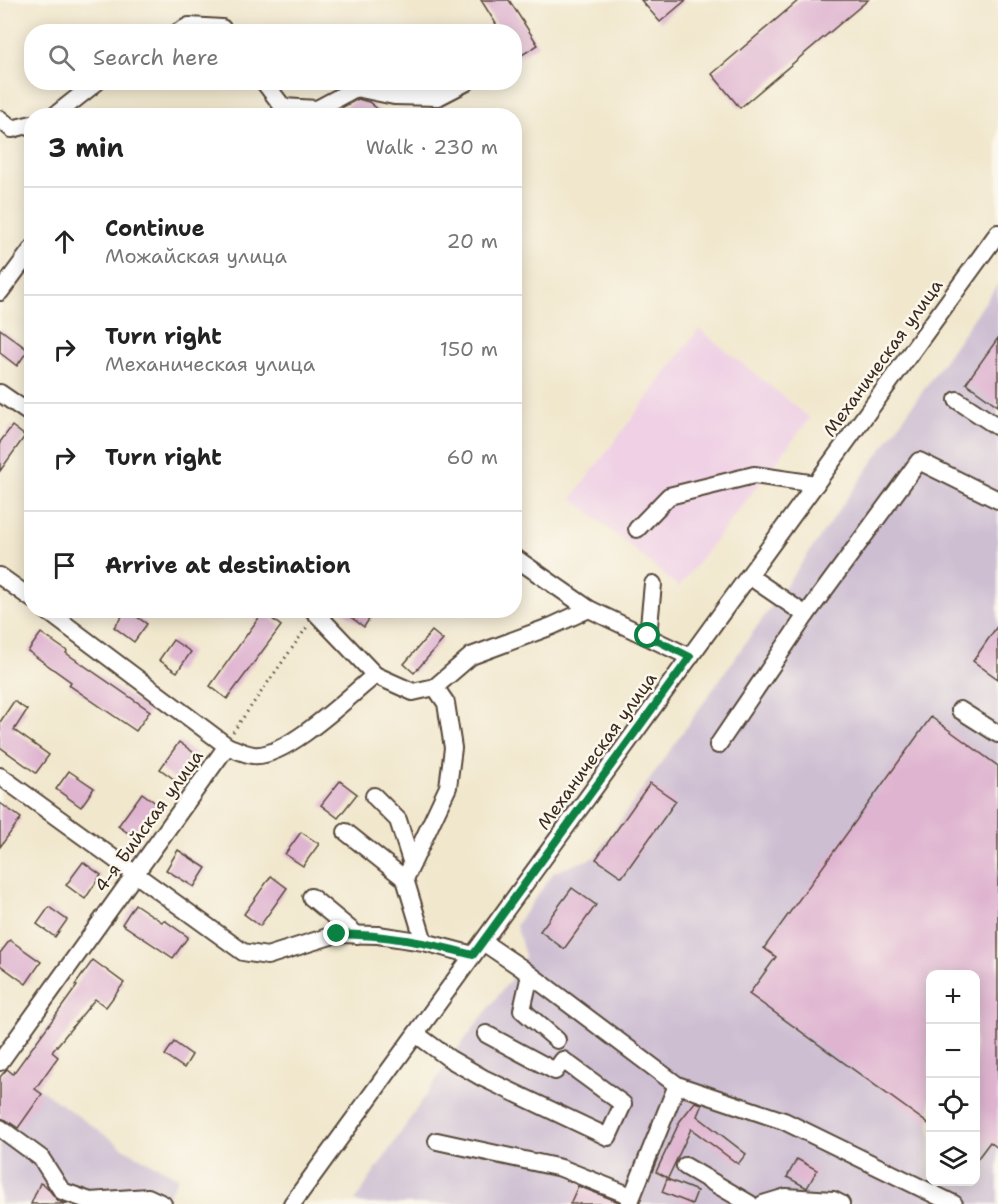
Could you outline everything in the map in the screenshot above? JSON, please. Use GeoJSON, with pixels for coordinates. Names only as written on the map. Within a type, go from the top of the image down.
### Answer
{"type":"FeatureCollection","features":[{"type":"Feature","properties":{"kind":"street"},"geometry":{"type":"LineString","coordinates":[[64,108],[87,90]]}},
{"type":"Feature","properties":{"kind":"street"},"geometry":{"type":"LineString","coordinates":[[270,90],[283,106],[306,108]]}},
{"type":"Feature","properties":{"kind":"street"},"geometry":{"type":"LineString","coordinates":[[319,108],[352,90]]}},
{"type":"Feature","properties":{"kind":"street"},"geometry":{"type":"LineString","coordinates":[[366,90],[394,96],[438,97],[452,90]]}},
{"type":"Feature","properties":{"kind":"street"},"geometry":{"type":"LineString","coordinates":[[0,119],[12,129],[24,126]]}},
{"type":"Feature","properties":{"kind":"street","name":"Механическая улица"},"geometry":{"type":"LineString","coordinates":[[292,1204],[998,233]]}},
{"type":"Feature","properties":{"kind":"street"},"geometry":{"type":"LineString","coordinates":[[0,292],[24,260]]}},
{"type":"Feature","properties":{"kind":"street"},"geometry":{"type":"LineString","coordinates":[[0,393],[24,410]]}},
{"type":"Feature","properties":{"kind":"street"},"geometry":{"type":"LineString","coordinates":[[957,400],[998,428]]}},
{"type":"Feature","properties":{"kind":"street"},"geometry":{"type":"LineString","coordinates":[[718,745],[806,615],[919,460],[998,500]]}},
{"type":"Feature","properties":{"kind":"street"},"geometry":{"type":"LineString","coordinates":[[637,529],[669,496],[754,475],[816,484]]}},
{"type":"Feature","properties":{"kind":"street"},"geometry":{"type":"LineString","coordinates":[[522,563],[589,609],[690,657]]}},
{"type":"Feature","properties":{"kind":"street"},"geometry":{"type":"LineString","coordinates":[[0,576],[24,593]]}},
{"type":"Feature","properties":{"kind":"street"},"geometry":{"type":"LineString","coordinates":[[748,576],[806,615]]}},
{"type":"Feature","properties":{"kind":"street"},"geometry":{"type":"LineString","coordinates":[[648,636],[653,584]]}},
{"type":"Feature","properties":{"kind":"street"},"geometry":{"type":"LineString","coordinates":[[324,618],[375,675],[413,692],[435,687],[471,656],[552,626],[589,609]]}},
{"type":"Feature","properties":{"kind":"street"},"geometry":{"type":"LineString","coordinates":[[57,618],[226,745]]}},
{"type":"Feature","properties":{"kind":"street","name":"4-я Бийская улица"},"geometry":{"type":"LineString","coordinates":[[0,1062],[226,745],[255,756],[279,749],[306,733],[375,675]]}},
{"type":"Feature","properties":{"kind":"street"},"geometry":{"type":"LineString","coordinates":[[409,872],[448,787],[453,748],[446,703],[435,687]]}},
{"type":"Feature","properties":{"kind":"street"},"geometry":{"type":"LineString","coordinates":[[960,710],[998,734]]}},
{"type":"Feature","properties":{"kind":"street"},"geometry":{"type":"LineString","coordinates":[[0,776],[243,952],[267,956],[337,934],[378,935],[478,948],[531,975],[677,1085],[784,1121],[954,1204]]}},
{"type":"Feature","properties":{"kind":"street"},"geometry":{"type":"LineString","coordinates":[[374,796],[398,820],[424,942]]}},
{"type":"Feature","properties":{"kind":"street"},"geometry":{"type":"LineString","coordinates":[[346,832],[409,872]]}},
{"type":"Feature","properties":{"kind":"street"},"geometry":{"type":"LineString","coordinates":[[311,897],[357,935]]}},
{"type":"Feature","properties":{"kind":"street"},"geometry":{"type":"LineString","coordinates":[[531,975],[522,1010],[557,1040]]}},
{"type":"Feature","properties":{"kind":"street"},"geometry":{"type":"LineString","coordinates":[[416,1034],[450,1059],[483,1078],[608,1137],[623,1104],[563,1059],[555,1071],[486,1034]]}},
{"type":"Feature","properties":{"kind":"street"},"geometry":{"type":"LineString","coordinates":[[437,1141],[561,1168],[630,1200],[677,1085]]}},
{"type":"Feature","properties":{"kind":"street"},"geometry":{"type":"LineString","coordinates":[[0,1128],[41,1158],[62,1191],[90,1201],[148,1197],[163,1204]]}},
{"type":"Feature","properties":{"kind":"street"},"geometry":{"type":"LineString","coordinates":[[685,1166],[750,1204]]}},
{"type":"Feature","properties":{"kind":"street"},"geometry":{"type":"LineString","coordinates":[[763,1204],[786,1197],[833,1200],[841,1204]]}},
{"type":"Feature","properties":{"kind":"path"},"geometry":{"type":"LineString","coordinates":[[226,745],[315,618]]}},
{"type":"Feature","properties":{"kind":"shaded area"},"geometry":{"type":"Polygon","coordinates":[[[998,284],[998,1204],[362,1204],[355,1201],[450,1059],[520,967],[525,956],[516,925],[554,872],[595,857],[998,284]]]}},
{"type":"Feature","properties":{"kind":"shaded area"},"geometry":{"type":"Polygon","coordinates":[[[699,329],[810,418],[679,587],[572,498],[699,329]]]}},
{"type":"Feature","properties":{"kind":"shaded area"},"geometry":{"type":"Polygon","coordinates":[[[8,1067],[128,1151],[178,1177],[164,1204],[0,1204],[0,1079],[8,1067]]]}},
{"type":"Feature","properties":{"kind":"building"},"geometry":{"type":"Polygon","coordinates":[[[481,0],[509,0],[538,45],[522,55],[522,24],[496,24],[481,0]]]}},
{"type":"Feature","properties":{"kind":"building"},"geometry":{"type":"Polygon","coordinates":[[[641,0],[686,0],[660,22],[641,0]]]}},
{"type":"Feature","properties":{"kind":"building"},"geometry":{"type":"Polygon","coordinates":[[[799,0],[868,0],[740,108],[712,74],[799,0]]]}},
{"type":"Feature","properties":{"kind":"building"},"geometry":{"type":"Polygon","coordinates":[[[358,99],[369,102],[376,108],[342,108],[358,99]]]}},
{"type":"Feature","properties":{"kind":"building"},"geometry":{"type":"Polygon","coordinates":[[[0,329],[24,347],[24,356],[17,366],[0,353],[0,329]]]}},
{"type":"Feature","properties":{"kind":"building"},"geometry":{"type":"Polygon","coordinates":[[[998,338],[998,406],[966,383],[998,338]]]}},
{"type":"Feature","properties":{"kind":"building"},"geometry":{"type":"Polygon","coordinates":[[[12,426],[24,435],[0,471],[0,442],[12,426]]]}},
{"type":"Feature","properties":{"kind":"building"},"geometry":{"type":"Polygon","coordinates":[[[121,618],[138,618],[147,624],[134,642],[114,627],[121,618]]]}},
{"type":"Feature","properties":{"kind":"building"},"geometry":{"type":"Polygon","coordinates":[[[259,618],[271,618],[281,626],[227,699],[210,686],[259,618]]]}},
{"type":"Feature","properties":{"kind":"building"},"geometry":{"type":"Polygon","coordinates":[[[352,618],[370,618],[364,627],[352,618]]]}},
{"type":"Feature","properties":{"kind":"building"},"geometry":{"type":"Polygon","coordinates":[[[998,625],[998,679],[973,661],[998,625]]]}},
{"type":"Feature","properties":{"kind":"building"},"geometry":{"type":"Polygon","coordinates":[[[432,631],[443,640],[414,673],[404,664],[432,631]]]}},
{"type":"Feature","properties":{"kind":"building"},"geometry":{"type":"Polygon","coordinates":[[[41,633],[150,711],[136,731],[69,685],[71,682],[28,651],[41,633]]]}},
{"type":"Feature","properties":{"kind":"building"},"geometry":{"type":"Polygon","coordinates":[[[173,640],[191,652],[177,672],[159,660],[173,640]]]}},
{"type":"Feature","properties":{"kind":"building"},"geometry":{"type":"Polygon","coordinates":[[[14,701],[27,710],[14,730],[49,755],[36,773],[0,747],[0,722],[14,701]]]}},
{"type":"Feature","properties":{"kind":"building"},"geometry":{"type":"Polygon","coordinates":[[[931,717],[998,766],[998,1148],[990,1142],[980,1155],[980,970],[926,970],[926,1122],[749,994],[776,957],[764,948],[931,717]]]}},
{"type":"Feature","properties":{"kind":"building"},"geometry":{"type":"Polygon","coordinates":[[[179,742],[197,755],[178,782],[160,769],[179,742]]]}},
{"type":"Feature","properties":{"kind":"building"},"geometry":{"type":"Polygon","coordinates":[[[69,771],[94,788],[81,807],[56,789],[69,771]]]}},
{"type":"Feature","properties":{"kind":"building"},"geometry":{"type":"Polygon","coordinates":[[[340,781],[357,794],[338,818],[321,805],[340,781]]]}},
{"type":"Feature","properties":{"kind":"building"},"geometry":{"type":"Polygon","coordinates":[[[650,783],[676,801],[622,877],[596,859],[650,783]]]}},
{"type":"Feature","properties":{"kind":"building"},"geometry":{"type":"Polygon","coordinates":[[[142,793],[161,807],[137,839],[118,826],[142,793]]]}},
{"type":"Feature","properties":{"kind":"building"},"geometry":{"type":"Polygon","coordinates":[[[0,803],[21,818],[0,847],[0,803]]]}},
{"type":"Feature","properties":{"kind":"building"},"geometry":{"type":"Polygon","coordinates":[[[301,832],[319,844],[303,866],[285,854],[301,832]]]}},
{"type":"Feature","properties":{"kind":"building"},"geometry":{"type":"Polygon","coordinates":[[[178,850],[206,868],[194,887],[166,870],[178,850]]]}},
{"type":"Feature","properties":{"kind":"building"},"geometry":{"type":"Polygon","coordinates":[[[83,862],[101,875],[85,899],[66,885],[83,862]]]}},
{"type":"Feature","properties":{"kind":"building"},"geometry":{"type":"Polygon","coordinates":[[[271,876],[287,888],[260,926],[244,914],[271,876]]]}},
{"type":"Feature","properties":{"kind":"building"},"geometry":{"type":"Polygon","coordinates":[[[572,888],[596,905],[564,949],[540,931],[572,888]]]}},
{"type":"Feature","properties":{"kind":"building"},"geometry":{"type":"Polygon","coordinates":[[[135,904],[188,937],[173,958],[122,924],[135,904]]]}},
{"type":"Feature","properties":{"kind":"building"},"geometry":{"type":"Polygon","coordinates":[[[49,907],[67,920],[55,937],[37,924],[49,907]]]}},
{"type":"Feature","properties":{"kind":"building"},"geometry":{"type":"Polygon","coordinates":[[[10,940],[41,962],[26,984],[0,965],[0,953],[10,940]]]}},
{"type":"Feature","properties":{"kind":"building"},"geometry":{"type":"Polygon","coordinates":[[[93,960],[124,983],[106,1007],[95,999],[52,1052],[58,1057],[35,1089],[42,1094],[18,1128],[0,1118],[0,1077],[7,1069],[13,1074],[77,986],[75,985],[93,960]]]}},
{"type":"Feature","properties":{"kind":"building"},"geometry":{"type":"Polygon","coordinates":[[[174,1042],[192,1055],[184,1068],[165,1055],[174,1042]]]}},
{"type":"Feature","properties":{"kind":"building"},"geometry":{"type":"Polygon","coordinates":[[[695,1102],[702,1104],[697,1116],[746,1154],[738,1164],[691,1129],[668,1178],[656,1172],[680,1121],[695,1102]]]}},
{"type":"Feature","properties":{"kind":"building"},"geometry":{"type":"Polygon","coordinates":[[[797,1159],[817,1170],[807,1188],[787,1177],[797,1159]]]}},
{"type":"Feature","properties":{"kind":"building"},"geometry":{"type":"Polygon","coordinates":[[[667,1179],[697,1191],[692,1204],[662,1192],[667,1179]]]}},
{"type":"Feature","properties":{"kind":"building"},"geometry":{"type":"Polygon","coordinates":[[[40,1183],[46,1186],[58,1201],[67,1204],[31,1204],[40,1183]]]}},
{"type":"Feature","properties":{"kind":"building"},"geometry":{"type":"Polygon","coordinates":[[[578,1186],[619,1202],[619,1204],[570,1204],[578,1186]]]}},
{"type":"Feature","properties":{"kind":"route"},"geometry":{"type":"LineString","coordinates":[[337,934],[378,935],[424,942],[473,955],[690,657],[648,636]]}}]}
